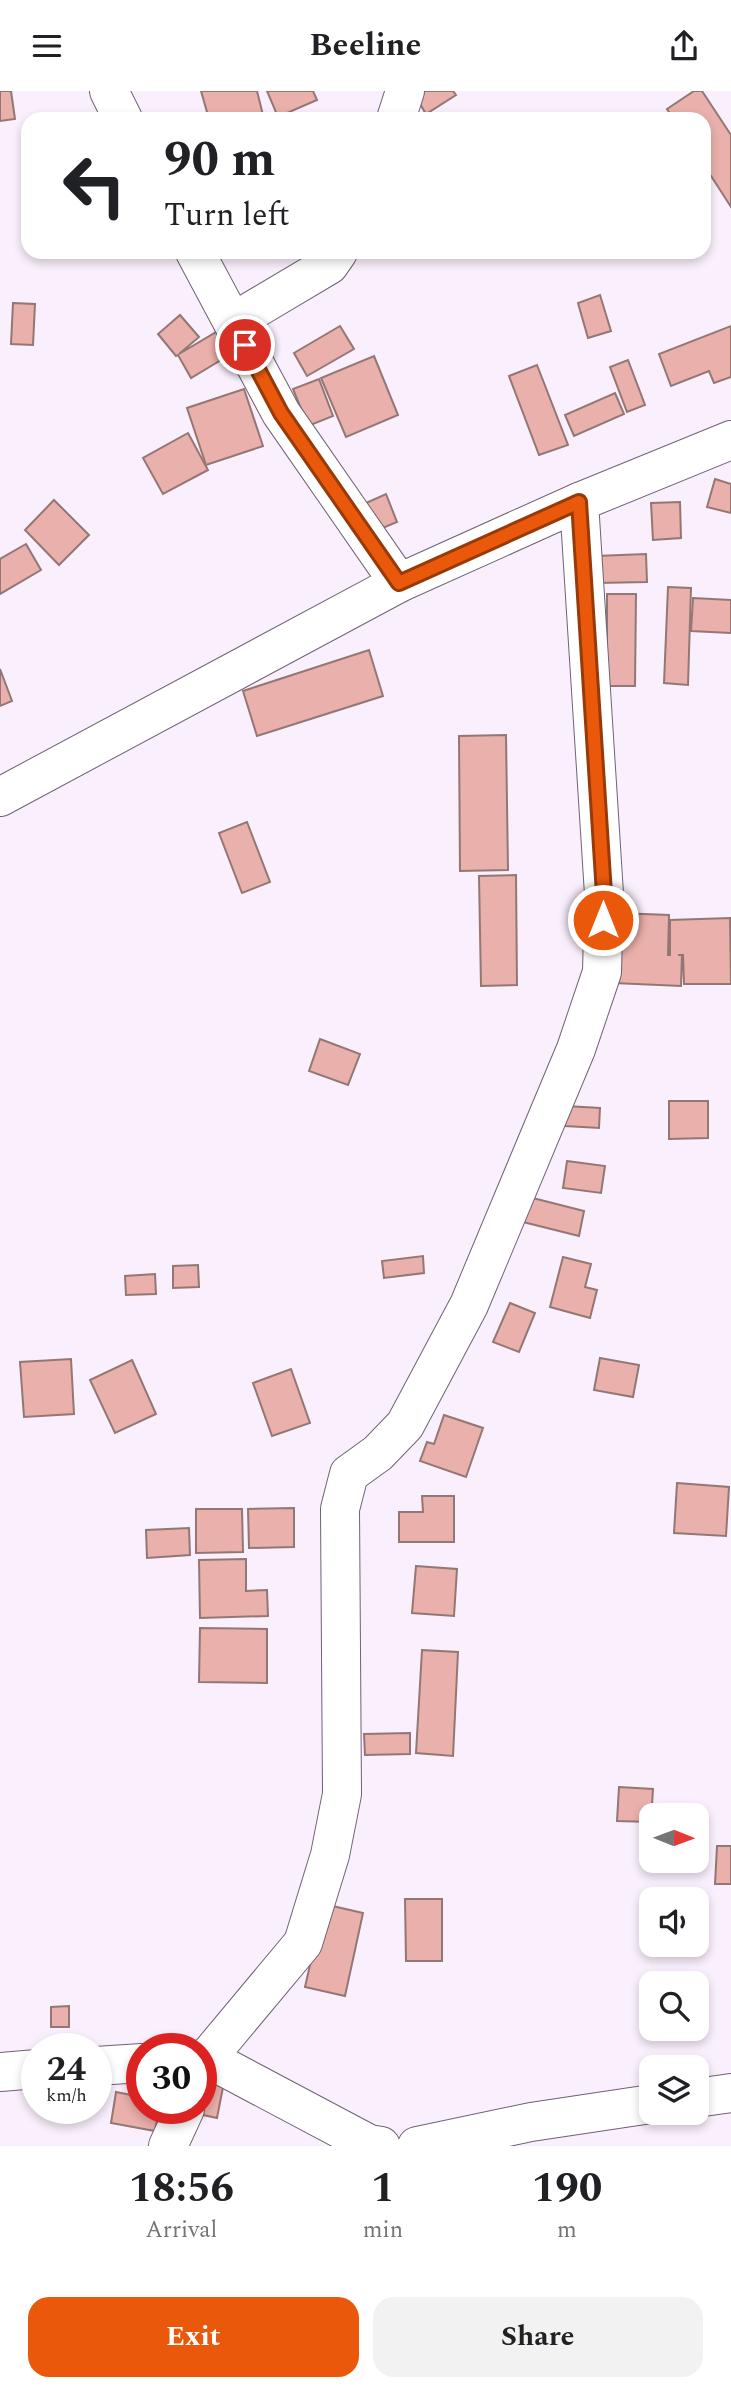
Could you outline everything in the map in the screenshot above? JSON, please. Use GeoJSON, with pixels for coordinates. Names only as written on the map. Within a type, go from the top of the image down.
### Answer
{"type":"FeatureCollection","features":[{"type":"Feature","properties":{"kind":"street"},"geometry":{"type":"LineString","coordinates":[[109,91],[120,112]]}},
{"type":"Feature","properties":{"kind":"street"},"geometry":{"type":"LineString","coordinates":[[398,112],[405,91]]}},
{"type":"Feature","properties":{"kind":"street"},"geometry":{"type":"LineString","coordinates":[[199,259],[281,413],[399,583]]}},
{"type":"Feature","properties":{"kind":"street"},"geometry":{"type":"LineString","coordinates":[[233,322],[329,265],[333,259]]}},
{"type":"Feature","properties":{"kind":"street"},"geometry":{"type":"LineString","coordinates":[[0,797],[399,583],[579,502],[731,440]]}},
{"type":"Feature","properties":{"kind":"street"},"geometry":{"type":"LineString","coordinates":[[217,2046],[303,1943],[330,1855],[342,1794],[340,1509],[349,1474],[378,1453],[405,1425],[470,1305],[576,1049],[602,972],[604,894],[579,502]]}},
{"type":"Feature","properties":{"kind":"street"},"geometry":{"type":"LineString","coordinates":[[0,2072],[21,2070]]}},
{"type":"Feature","properties":{"kind":"street"},"geometry":{"type":"LineString","coordinates":[[217,2070],[369,2144],[381,2146]]}},
{"type":"Feature","properties":{"kind":"street"},"geometry":{"type":"LineString","coordinates":[[709,2096],[731,2093]]}},
{"type":"Feature","properties":{"kind":"street"},"geometry":{"type":"LineString","coordinates":[[417,2146],[529,2134],[639,2108]]}},
{"type":"Feature","properties":{"kind":"street"},"geometry":{"type":"LineString","coordinates":[[168,2146],[178,2124]]}},
{"type":"Feature","properties":{"kind":"building"},"geometry":{"type":"Polygon","coordinates":[[[0,91],[11,91],[15,119],[0,121],[0,91]]]}},
{"type":"Feature","properties":{"kind":"building"},"geometry":{"type":"Polygon","coordinates":[[[201,91],[257,91],[262,112],[207,112],[201,91]]]}},
{"type":"Feature","properties":{"kind":"building"},"geometry":{"type":"Polygon","coordinates":[[[267,91],[313,91],[317,100],[289,112],[276,112],[267,91]]]}},
{"type":"Feature","properties":{"kind":"building"},"geometry":{"type":"Polygon","coordinates":[[[453,91],[456,95],[425,112],[413,92],[453,91]]]}},
{"type":"Feature","properties":{"kind":"building"},"geometry":{"type":"Polygon","coordinates":[[[694,91],[702,91],[731,135],[731,207],[711,176],[711,112],[669,112],[667,109],[694,91]]]}},
{"type":"Feature","properties":{"kind":"building"},"geometry":{"type":"Polygon","coordinates":[[[600,295],[611,331],[588,338],[578,303],[600,295]]]}},
{"type":"Feature","properties":{"kind":"building"},"geometry":{"type":"Polygon","coordinates":[[[13,303],[35,304],[33,345],[11,344],[13,303]]]}},
{"type":"Feature","properties":{"kind":"building"},"geometry":{"type":"Polygon","coordinates":[[[180,315],[199,337],[179,354],[218,331],[231,354],[191,378],[178,355],[176,356],[158,334],[180,315]]]}},
{"type":"Feature","properties":{"kind":"building"},"geometry":{"type":"Polygon","coordinates":[[[340,326],[354,349],[307,376],[294,353],[340,326]]]}},
{"type":"Feature","properties":{"kind":"building"},"geometry":{"type":"Polygon","coordinates":[[[731,326],[731,377],[714,383],[709,371],[671,386],[659,354],[731,326]]]}},
{"type":"Feature","properties":{"kind":"building"},"geometry":{"type":"Polygon","coordinates":[[[374,356],[398,415],[346,437],[321,378],[374,356]]]}},
{"type":"Feature","properties":{"kind":"building"},"geometry":{"type":"Polygon","coordinates":[[[628,360],[645,405],[627,412],[610,367],[628,360]]]}},
{"type":"Feature","properties":{"kind":"building"},"geometry":{"type":"Polygon","coordinates":[[[537,365],[568,445],[539,455],[509,376],[537,365]]]}},
{"type":"Feature","properties":{"kind":"building"},"geometry":{"type":"Polygon","coordinates":[[[319,379],[333,416],[308,426],[293,389],[319,379]]]}},
{"type":"Feature","properties":{"kind":"building"},"geometry":{"type":"Polygon","coordinates":[[[244,389],[263,446],[206,465],[187,408],[244,389]]]}},
{"type":"Feature","properties":{"kind":"building"},"geometry":{"type":"Polygon","coordinates":[[[615,393],[624,414],[574,436],[565,415],[615,393]]]}},
{"type":"Feature","properties":{"kind":"building"},"geometry":{"type":"Polygon","coordinates":[[[188,433],[208,470],[163,494],[143,458],[188,433]]]}},
{"type":"Feature","properties":{"kind":"building"},"geometry":{"type":"Polygon","coordinates":[[[715,479],[731,484],[731,513],[707,507],[715,479]]]}},
{"type":"Feature","properties":{"kind":"building"},"geometry":{"type":"Polygon","coordinates":[[[386,494],[397,522],[378,530],[366,503],[386,494]]]}},
{"type":"Feature","properties":{"kind":"building"},"geometry":{"type":"Polygon","coordinates":[[[54,500],[89,535],[59,565],[25,530],[54,500]]]}},
{"type":"Feature","properties":{"kind":"building"},"geometry":{"type":"Polygon","coordinates":[[[680,502],[681,538],[653,540],[651,503],[680,502]]]}},
{"type":"Feature","properties":{"kind":"building"},"geometry":{"type":"Polygon","coordinates":[[[26,544],[41,570],[0,594],[0,559],[26,544]]]}},
{"type":"Feature","properties":{"kind":"building"},"geometry":{"type":"Polygon","coordinates":[[[646,554],[647,582],[597,583],[596,556],[646,554]]]}},
{"type":"Feature","properties":{"kind":"building"},"geometry":{"type":"Polygon","coordinates":[[[668,587],[691,588],[688,685],[664,683],[668,587]]]}},
{"type":"Feature","properties":{"kind":"building"},"geometry":{"type":"Polygon","coordinates":[[[607,594],[636,594],[635,686],[607,686],[607,594]]]}},
{"type":"Feature","properties":{"kind":"building"},"geometry":{"type":"Polygon","coordinates":[[[693,598],[731,600],[731,633],[691,631],[693,598]]]}},
{"type":"Feature","properties":{"kind":"building"},"geometry":{"type":"Polygon","coordinates":[[[369,650],[383,696],[257,736],[243,691],[369,650]]]}},
{"type":"Feature","properties":{"kind":"building"},"geometry":{"type":"Polygon","coordinates":[[[0,669],[12,701],[0,706],[0,669]]]}},
{"type":"Feature","properties":{"kind":"building"},"geometry":{"type":"Polygon","coordinates":[[[506,735],[508,870],[460,871],[459,736],[506,735]]]}},
{"type":"Feature","properties":{"kind":"building"},"geometry":{"type":"Polygon","coordinates":[[[247,822],[270,882],[242,893],[219,833],[247,822]]]}},
{"type":"Feature","properties":{"kind":"building"},"geometry":{"type":"Polygon","coordinates":[[[516,875],[517,985],[481,986],[479,876],[516,875]]]}},
{"type":"Feature","properties":{"kind":"building"},"geometry":{"type":"Polygon","coordinates":[[[617,913],[669,915],[668,955],[670,920],[730,918],[731,984],[684,984],[683,955],[681,986],[614,983],[617,913]]]}},
{"type":"Feature","properties":{"kind":"building"},"geometry":{"type":"Polygon","coordinates":[[[320,1039],[360,1054],[348,1085],[309,1071],[320,1039]]]}},
{"type":"Feature","properties":{"kind":"building"},"geometry":{"type":"Polygon","coordinates":[[[669,1101],[708,1101],[708,1138],[669,1139],[669,1101]]]}},
{"type":"Feature","properties":{"kind":"building"},"geometry":{"type":"Polygon","coordinates":[[[566,1106],[600,1108],[599,1128],[565,1126],[566,1106]]]}},
{"type":"Feature","properties":{"kind":"building"},"geometry":{"type":"Polygon","coordinates":[[[567,1161],[605,1166],[601,1193],[563,1188],[567,1161]]]}},
{"type":"Feature","properties":{"kind":"building"},"geometry":{"type":"Polygon","coordinates":[[[521,1195],[584,1211],[579,1236],[515,1220],[521,1195]]]}},
{"type":"Feature","properties":{"kind":"building"},"geometry":{"type":"Polygon","coordinates":[[[423,1256],[424,1273],[384,1278],[382,1261],[423,1256]]]}},
{"type":"Feature","properties":{"kind":"building"},"geometry":{"type":"Polygon","coordinates":[[[563,1257],[591,1264],[585,1287],[597,1290],[590,1318],[550,1307],[563,1257]]]}},
{"type":"Feature","properties":{"kind":"building"},"geometry":{"type":"Polygon","coordinates":[[[198,1265],[199,1287],[173,1288],[173,1266],[198,1265]]]}},
{"type":"Feature","properties":{"kind":"building"},"geometry":{"type":"Polygon","coordinates":[[[155,1274],[156,1294],[126,1295],[125,1276],[155,1274]]]}},
{"type":"Feature","properties":{"kind":"building"},"geometry":{"type":"Polygon","coordinates":[[[510,1303],[535,1313],[519,1352],[493,1342],[510,1303]]]}},
{"type":"Feature","properties":{"kind":"building"},"geometry":{"type":"Polygon","coordinates":[[[600,1358],[639,1365],[633,1397],[594,1390],[600,1358]]]}},
{"type":"Feature","properties":{"kind":"building"},"geometry":{"type":"Polygon","coordinates":[[[71,1359],[74,1414],[24,1417],[20,1362],[71,1359]]]}},
{"type":"Feature","properties":{"kind":"building"},"geometry":{"type":"Polygon","coordinates":[[[132,1360],[156,1414],[115,1433],[90,1380],[132,1360]]]}},
{"type":"Feature","properties":{"kind":"building"},"geometry":{"type":"Polygon","coordinates":[[[291,1369],[310,1423],[272,1436],[253,1383],[291,1369]]]}},
{"type":"Feature","properties":{"kind":"building"},"geometry":{"type":"Polygon","coordinates":[[[444,1415],[483,1428],[466,1477],[420,1461],[427,1442],[434,1444],[444,1415]]]}},
{"type":"Feature","properties":{"kind":"building"},"geometry":{"type":"Polygon","coordinates":[[[677,1483],[729,1487],[726,1536],[674,1533],[677,1483]]]}},
{"type":"Feature","properties":{"kind":"building"},"geometry":{"type":"Polygon","coordinates":[[[422,1496],[454,1496],[454,1542],[399,1542],[399,1512],[423,1512],[422,1496]]]}},
{"type":"Feature","properties":{"kind":"building"},"geometry":{"type":"Polygon","coordinates":[[[294,1508],[294,1547],[249,1548],[248,1509],[294,1508]]]}},
{"type":"Feature","properties":{"kind":"building"},"geometry":{"type":"Polygon","coordinates":[[[196,1509],[242,1509],[243,1552],[196,1553],[196,1509]]]}},
{"type":"Feature","properties":{"kind":"building"},"geometry":{"type":"Polygon","coordinates":[[[189,1528],[190,1555],[147,1558],[146,1530],[189,1528]]]}},
{"type":"Feature","properties":{"kind":"building"},"geometry":{"type":"Polygon","coordinates":[[[246,1559],[246,1591],[267,1590],[268,1616],[200,1618],[199,1560],[246,1559]]]}},
{"type":"Feature","properties":{"kind":"building"},"geometry":{"type":"Polygon","coordinates":[[[416,1566],[457,1569],[454,1616],[412,1613],[416,1566]]]}},
{"type":"Feature","properties":{"kind":"building"},"geometry":{"type":"Polygon","coordinates":[[[200,1628],[267,1629],[267,1683],[199,1682],[200,1628]]]}},
{"type":"Feature","properties":{"kind":"building"},"geometry":{"type":"Polygon","coordinates":[[[422,1650],[458,1652],[453,1756],[416,1753],[422,1650]]]}},
{"type":"Feature","properties":{"kind":"building"},"geometry":{"type":"Polygon","coordinates":[[[410,1733],[410,1754],[365,1755],[364,1734],[410,1733]]]}},
{"type":"Feature","properties":{"kind":"building"},"geometry":{"type":"Polygon","coordinates":[[[619,1787],[653,1789],[652,1803],[639,1803],[639,1822],[617,1821],[619,1787]]]}},
{"type":"Feature","properties":{"kind":"building"},"geometry":{"type":"Polygon","coordinates":[[[717,1846],[731,1846],[731,1884],[715,1884],[717,1846]]]}},
{"type":"Feature","properties":{"kind":"building"},"geometry":{"type":"Polygon","coordinates":[[[405,1899],[442,1899],[442,1961],[406,1961],[405,1899]]]}},
{"type":"Feature","properties":{"kind":"building"},"geometry":{"type":"Polygon","coordinates":[[[324,1904],[363,1913],[345,1996],[305,1987],[324,1904]]]}},
{"type":"Feature","properties":{"kind":"building"},"geometry":{"type":"Polygon","coordinates":[[[69,2006],[69,2027],[51,2027],[51,2007],[69,2006]]]}},
{"type":"Feature","properties":{"kind":"building"},"geometry":{"type":"Polygon","coordinates":[[[217,2080],[224,2082],[217,2118],[217,2080]]]}},
{"type":"Feature","properties":{"kind":"building"},"geometry":{"type":"Polygon","coordinates":[[[116,2092],[126,2094],[126,2124],[156,2124],[155,2131],[112,2123],[116,2092]]]}},
{"type":"Feature","properties":{"kind":"route"},"geometry":{"type":"LineString","coordinates":[[245,345],[281,413],[399,583],[579,502],[604,894],[603,920]]}}]}
